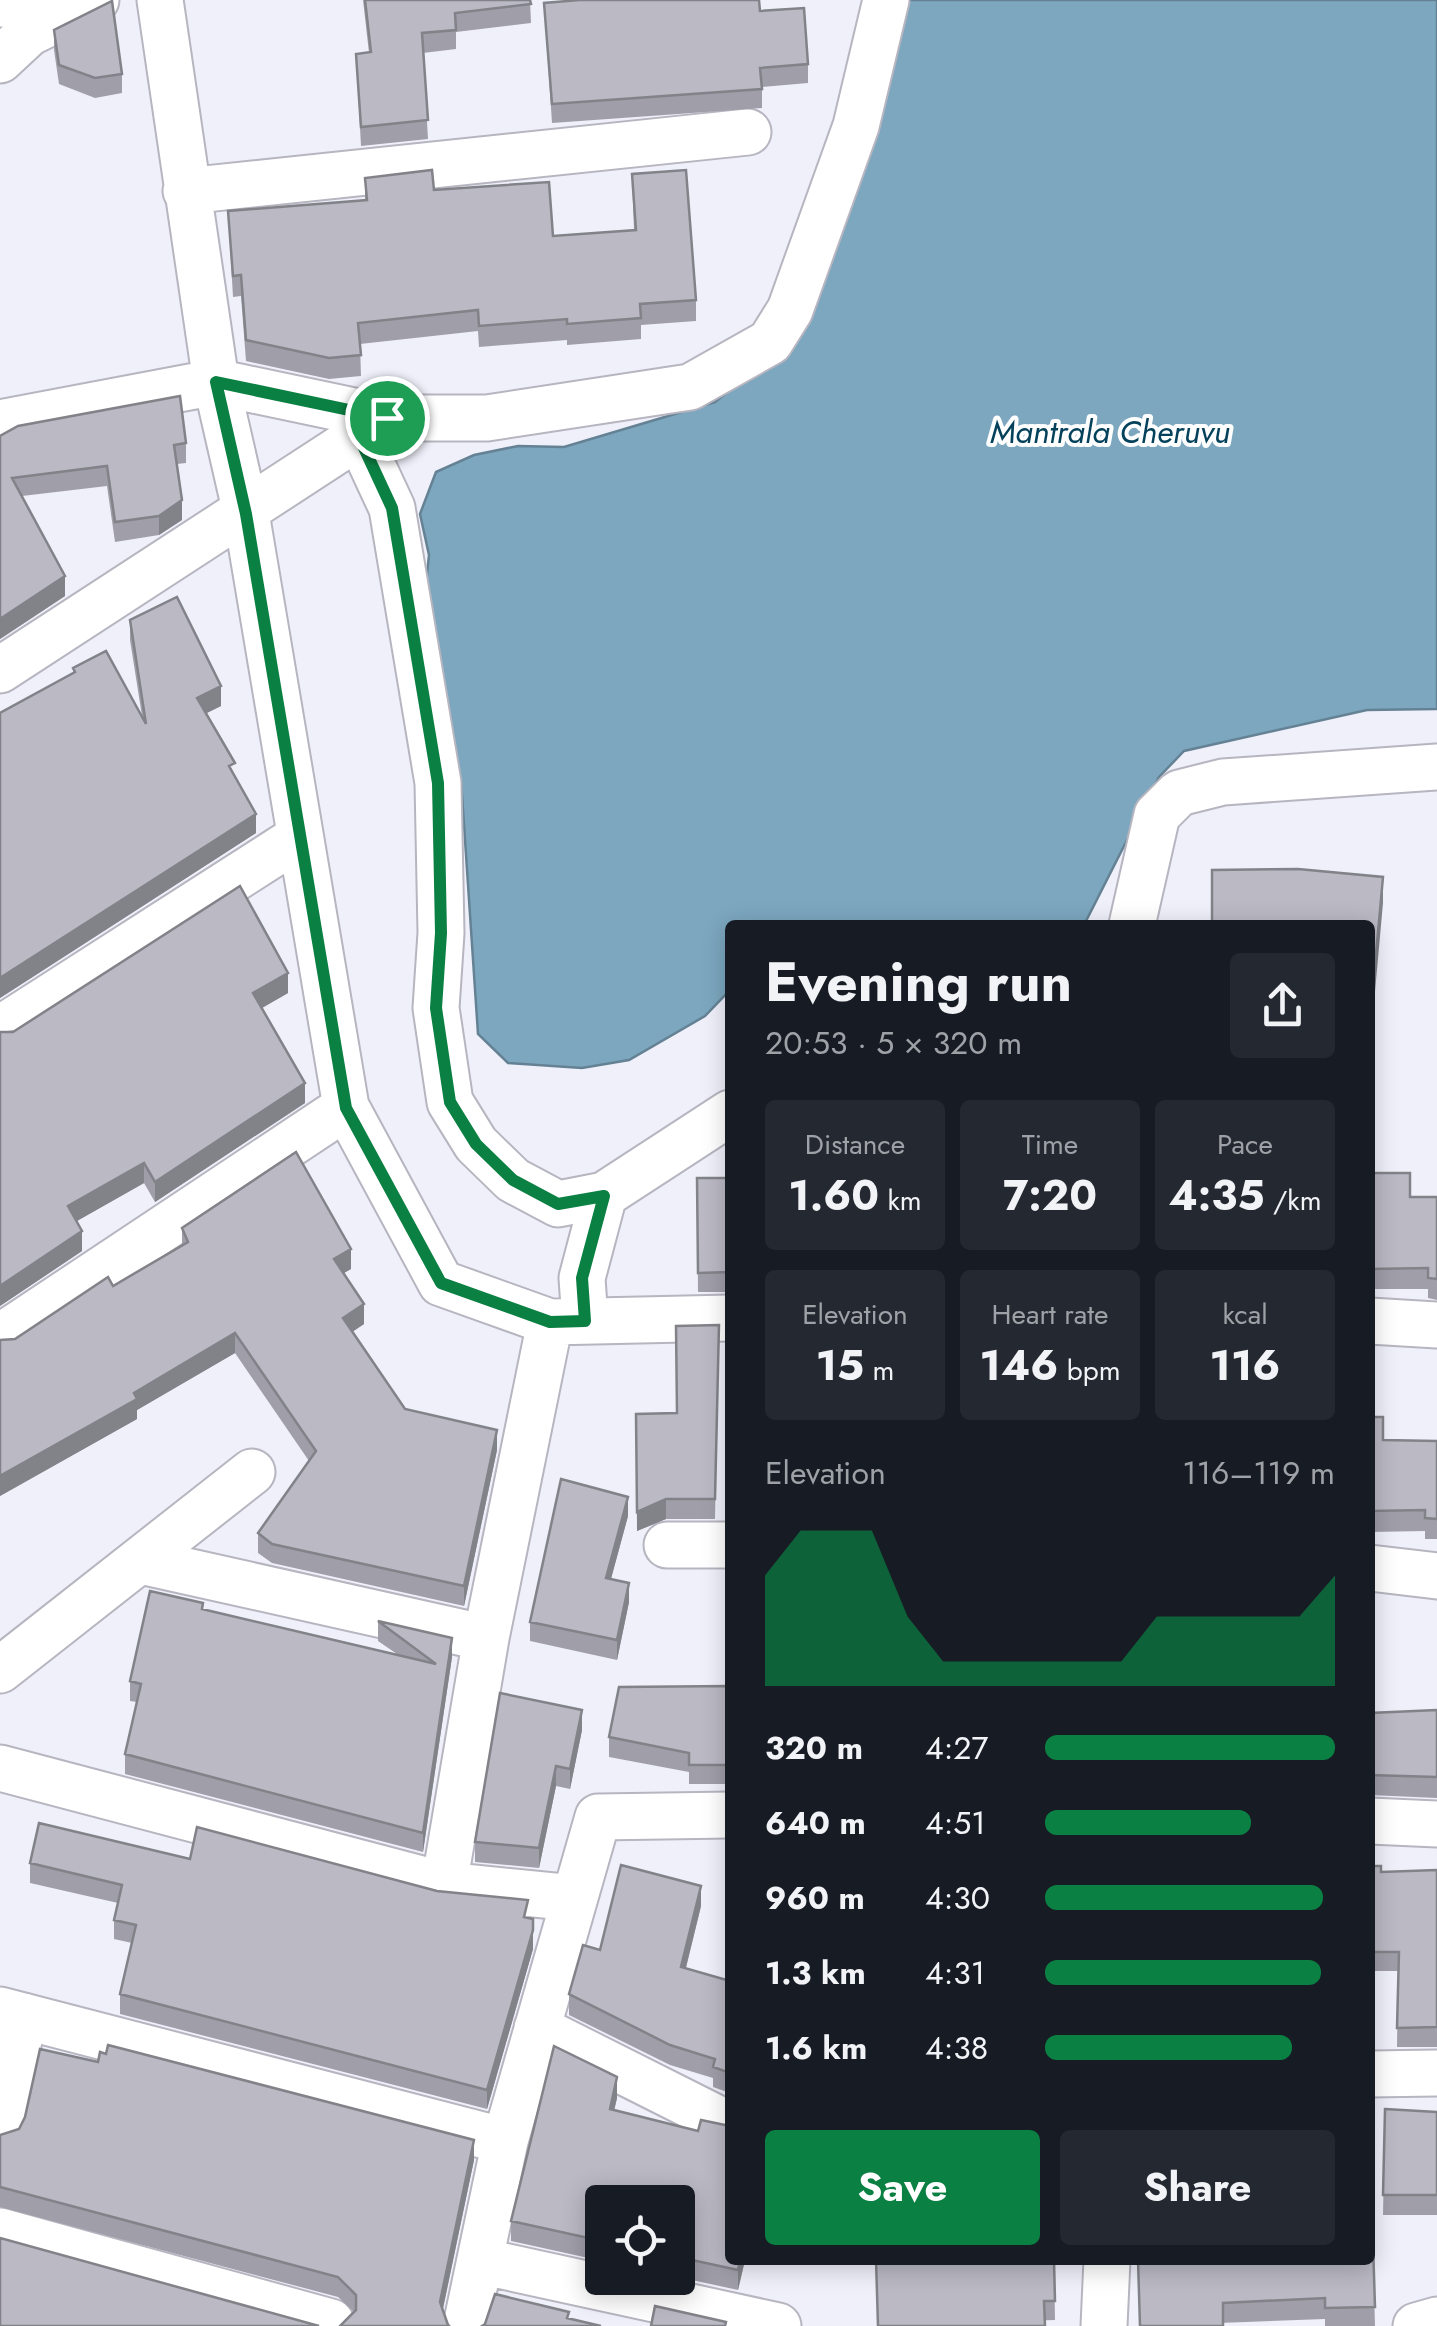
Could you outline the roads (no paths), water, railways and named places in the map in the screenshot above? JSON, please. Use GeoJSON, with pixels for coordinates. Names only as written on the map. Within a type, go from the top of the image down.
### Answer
{"type":"FeatureCollection","features":[{"type":"Feature","properties":{"kind":"street"},"geometry":{"type":"LineString","coordinates":[[0,4],[40,0]]}},
{"type":"Feature","properties":{"kind":"street"},"geometry":{"type":"LineString","coordinates":[[0,60],[28,33],[96,0]]}},
{"type":"Feature","properties":{"kind":"street"},"geometry":{"type":"LineString","coordinates":[[160,0],[216,382],[246,514],[346,1108],[441,1283],[568,1322],[725,1318]]}},
{"type":"Feature","properties":{"kind":"street"},"geometry":{"type":"LineString","coordinates":[[2,415],[216,382],[373,428],[488,418],[690,387],[770,342],[790,310],[856,126],[886,0]]}},
{"type":"Feature","properties":{"kind":"street"},"geometry":{"type":"LineString","coordinates":[[186,191],[748,132]]}},
{"type":"Feature","properties":{"kind":"street"},"geometry":{"type":"LineString","coordinates":[[0,670],[246,514],[373,428]]}},
{"type":"Feature","properties":{"kind":"street"},"geometry":{"type":"LineString","coordinates":[[373,428],[392,508],[438,783],[441,933],[436,1008],[450,1102],[476,1144],[513,1180],[558,1204],[604,1196],[725,1116]]}},
{"type":"Feature","properties":{"kind":"street"},"geometry":{"type":"LineString","coordinates":[[1133,920],[1157,815],[1179,792],[1223,782],[1437,767]]}},
{"type":"Feature","properties":{"kind":"street"},"geometry":{"type":"LineString","coordinates":[[0,1030],[298,838]]}},
{"type":"Feature","properties":{"kind":"street"},"geometry":{"type":"LineString","coordinates":[[0,1337],[346,1108]]}},
{"type":"Feature","properties":{"kind":"street"},"geometry":{"type":"LineString","coordinates":[[444,1885],[486,1638],[604,1196]]}},
{"type":"Feature","properties":{"kind":"street"},"geometry":{"type":"LineString","coordinates":[[1375,1321],[1437,1325]]}},
{"type":"Feature","properties":{"kind":"street"},"geometry":{"type":"LineString","coordinates":[[0,1670],[252,1472]]}},
{"type":"Feature","properties":{"kind":"street"},"geometry":{"type":"LineString","coordinates":[[667,1545],[725,1545]]}},
{"type":"Feature","properties":{"kind":"street"},"geometry":{"type":"LineString","coordinates":[[141,1561],[486,1638]]}},
{"type":"Feature","properties":{"kind":"street"},"geometry":{"type":"LineString","coordinates":[[1375,1569],[1437,1576]]}},
{"type":"Feature","properties":{"kind":"street"},"geometry":{"type":"LineString","coordinates":[[0,1768],[444,1885],[574,1898]]}},
{"type":"Feature","properties":{"kind":"street"},"geometry":{"type":"LineString","coordinates":[[466,2326],[505,2141],[598,1817],[725,1816]]}},
{"type":"Feature","properties":{"kind":"street"},"geometry":{"type":"LineString","coordinates":[[1375,1821],[1437,1824]]}},
{"type":"Feature","properties":{"kind":"street"},"geometry":{"type":"LineString","coordinates":[[0,2131],[12,2013],[505,2141]]}},
{"type":"Feature","properties":{"kind":"street"},"geometry":{"type":"LineString","coordinates":[[537,2028],[725,2120]]}},
{"type":"Feature","properties":{"kind":"street"},"geometry":{"type":"LineString","coordinates":[[1375,2074],[1437,2073]]}},
{"type":"Feature","properties":{"kind":"street"},"geometry":{"type":"LineString","coordinates":[[0,2232],[331,2322]]}},
{"type":"Feature","properties":{"kind":"street"},"geometry":{"type":"LineString","coordinates":[[480,2261],[778,2326]]}},
{"type":"Feature","properties":{"kind":"street"},"geometry":{"type":"LineString","coordinates":[[1104,2326],[1106,2265]]}},
{"type":"Feature","properties":{"kind":"street"},"geometry":{"type":"LineString","coordinates":[[1416,2326],[1437,2320]]}},
{"type":"Feature","properties":{"kind":"water","name":"Mantrala Cheruvu"},"geometry":{"type":"Polygon","coordinates":[[[894,0],[1437,0],[1437,709],[1367,710],[1184,751],[1159,777],[1087,920],[725,920],[725,995],[705,1016],[629,1060],[582,1068],[508,1063],[478,1034],[461,780],[424,604],[429,555],[420,514],[436,472],[474,455],[518,446],[564,447],[715,402],[798,335],[894,0]]]}}]}
